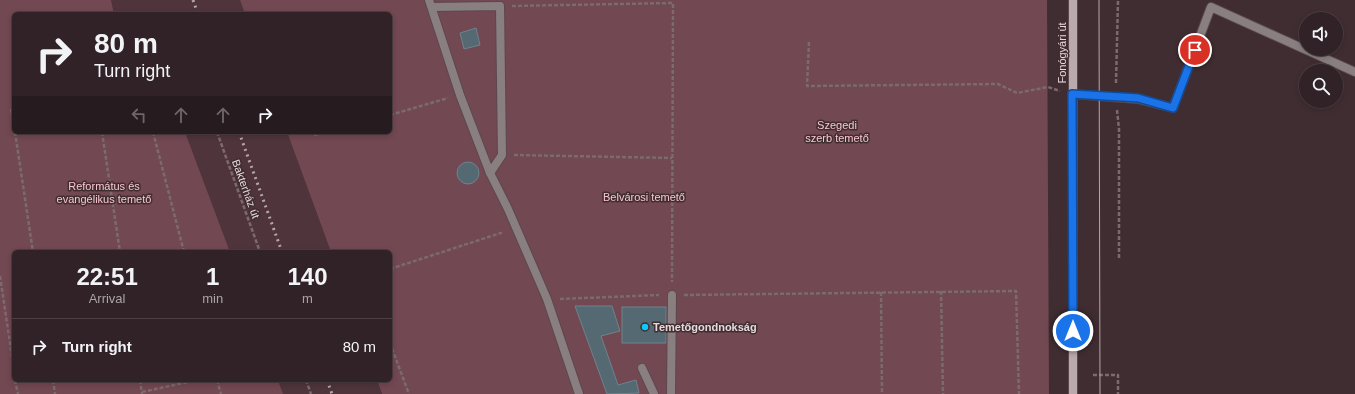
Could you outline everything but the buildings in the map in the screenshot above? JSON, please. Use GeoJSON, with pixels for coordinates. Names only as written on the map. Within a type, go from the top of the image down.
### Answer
{"type":"FeatureCollection","features":[{"type":"Feature","properties":{"kind":"street","name":"Fonógyári út"},"geometry":{"type":"LineString","coordinates":[[1073,0],[1072,94],[1074,394]]}},
{"type":"Feature","properties":{"kind":"lane"},"geometry":{"type":"LineString","coordinates":[[490,173],[502,155],[500,6],[430,4],[460,95],[490,173],[547,299],[579,394]]}},
{"type":"Feature","properties":{"kind":"lane"},"geometry":{"type":"LineString","coordinates":[[1072,94],[1116,98],[1138,98],[1173,108],[1211,7],[1355,72]]}},
{"type":"Feature","properties":{"kind":"lane"},"geometry":{"type":"LineString","coordinates":[[671,394],[672,295]]}},
{"type":"Feature","properties":{"kind":"lane"},"geometry":{"type":"LineString","coordinates":[[642,368],[654,394]]}},
{"type":"Feature","properties":{"kind":"path"},"geometry":{"type":"LineString","coordinates":[[1118,0],[1116,98],[1119,129],[1119,259]]}},
{"type":"Feature","properties":{"kind":"path"},"geometry":{"type":"LineString","coordinates":[[500,6],[673,2],[672,295]]}},
{"type":"Feature","properties":{"kind":"path"},"geometry":{"type":"LineString","coordinates":[[809,42],[807,86],[998,84],[1017,93],[1048,87],[1072,94]]}},
{"type":"Feature","properties":{"kind":"path"},"geometry":{"type":"LineString","coordinates":[[392,113],[460,95]]}},
{"type":"Feature","properties":{"kind":"path"},"geometry":{"type":"LineString","coordinates":[[11,109],[12,115]]}},
{"type":"Feature","properties":{"kind":"path"},"geometry":{"type":"LineString","coordinates":[[15,134],[33,250]]}},
{"type":"Feature","properties":{"kind":"path"},"geometry":{"type":"LineString","coordinates":[[102,134],[120,250]]}},
{"type":"Feature","properties":{"kind":"path"},"geometry":{"type":"LineString","coordinates":[[154,134],[184,250]]}},
{"type":"Feature","properties":{"kind":"path","name":"Bakterház út"},"geometry":{"type":"LineString","coordinates":[[218,134],[259,250]]}},
{"type":"Feature","properties":{"kind":"path"},"geometry":{"type":"LineString","coordinates":[[314,135],[318,134]]}},
{"type":"Feature","properties":{"kind":"path"},"geometry":{"type":"LineString","coordinates":[[502,155],[672,158]]}},
{"type":"Feature","properties":{"kind":"path"},"geometry":{"type":"LineString","coordinates":[[392,268],[516,228]]}},
{"type":"Feature","properties":{"kind":"path"},"geometry":{"type":"LineString","coordinates":[[0,276],[12,357]]}},
{"type":"Feature","properties":{"kind":"path"},"geometry":{"type":"LineString","coordinates":[[941,291],[943,394]]}},
{"type":"Feature","properties":{"kind":"path"},"geometry":{"type":"LineString","coordinates":[[547,299],[672,295],[1016,291],[1019,394]]}},
{"type":"Feature","properties":{"kind":"path"},"geometry":{"type":"LineString","coordinates":[[881,292],[882,394]]}},
{"type":"Feature","properties":{"kind":"path"},"geometry":{"type":"LineString","coordinates":[[392,348],[409,394]]}},
{"type":"Feature","properties":{"kind":"path"},"geometry":{"type":"LineString","coordinates":[[1093,375],[1118,375],[1118,394]]}},
{"type":"Feature","properties":{"kind":"path"},"geometry":{"type":"LineString","coordinates":[[16,382],[18,394]]}},
{"type":"Feature","properties":{"kind":"path"},"geometry":{"type":"LineString","coordinates":[[53,382],[55,394]]}},
{"type":"Feature","properties":{"kind":"path"},"geometry":{"type":"LineString","coordinates":[[140,382],[142,393],[189,382]]}},
{"type":"Feature","properties":{"kind":"path"},"geometry":{"type":"LineString","coordinates":[[218,382],[221,394]]}},
{"type":"Feature","properties":{"kind":"path"},"geometry":{"type":"LineString","coordinates":[[307,382],[310,394]]}},
{"type":"Feature","properties":{"kind":"shaded area"},"geometry":{"type":"Polygon","coordinates":[[[111,0],[240,0],[244,12],[114,12],[111,0]]]}},
{"type":"Feature","properties":{"kind":"shaded area"},"geometry":{"type":"Polygon","coordinates":[[[186,134],[288,134],[330,250],[229,250],[186,134]]]}},
{"type":"Feature","properties":{"kind":"shaded area"},"geometry":{"type":"Polygon","coordinates":[[[279,382],[378,382],[382,394],[283,394],[279,382]]]}},
{"type":"Feature","properties":{"kind":"green space","name":"Református és evangélikus temető"},"geometry":{"type":"Polygon","coordinates":[[[0,0],[111,0],[114,12],[12,12],[12,134],[186,134],[229,250],[12,250],[12,382],[279,382],[283,394],[0,394],[0,0]]]}},
{"type":"Feature","properties":{"kind":"green space","name":"Belvárosi temető"},"geometry":{"type":"Polygon","coordinates":[[[240,0],[1047,0],[1049,394],[382,394],[378,382],[392,382],[392,250],[330,250],[288,134],[392,134],[392,12],[244,12],[240,0]]]}},
{"type":"Feature","properties":{"kind":"tram line"},"geometry":{"type":"LineString","coordinates":[[1099,0],[1100,394]]}},
{"type":"Feature","properties":{"kind":"railway"},"geometry":{"type":"LineString","coordinates":[[193,0],[197,12]]}},
{"type":"Feature","properties":{"kind":"railway"},"geometry":{"type":"LineString","coordinates":[[240,134],[281,250]]}},
{"type":"Feature","properties":{"kind":"railway"},"geometry":{"type":"LineString","coordinates":[[328,382],[332,394]]}},
{"type":"Feature","properties":{"kind":"place","name":"Temetőgondnokság"},"geometry":{"type":"Point","coordinates":[645,327]}},
{"type":"Feature","properties":{"kind":"route"},"geometry":{"type":"LineString","coordinates":[[1073,331],[1072,94],[1138,98],[1173,108],[1195,50]]}},
{"type":"Feature","properties":{"kind":"park label","name":"Szegedi szerb temető"},"geometry":{"type":"Point","coordinates":[837,131]}}]}
